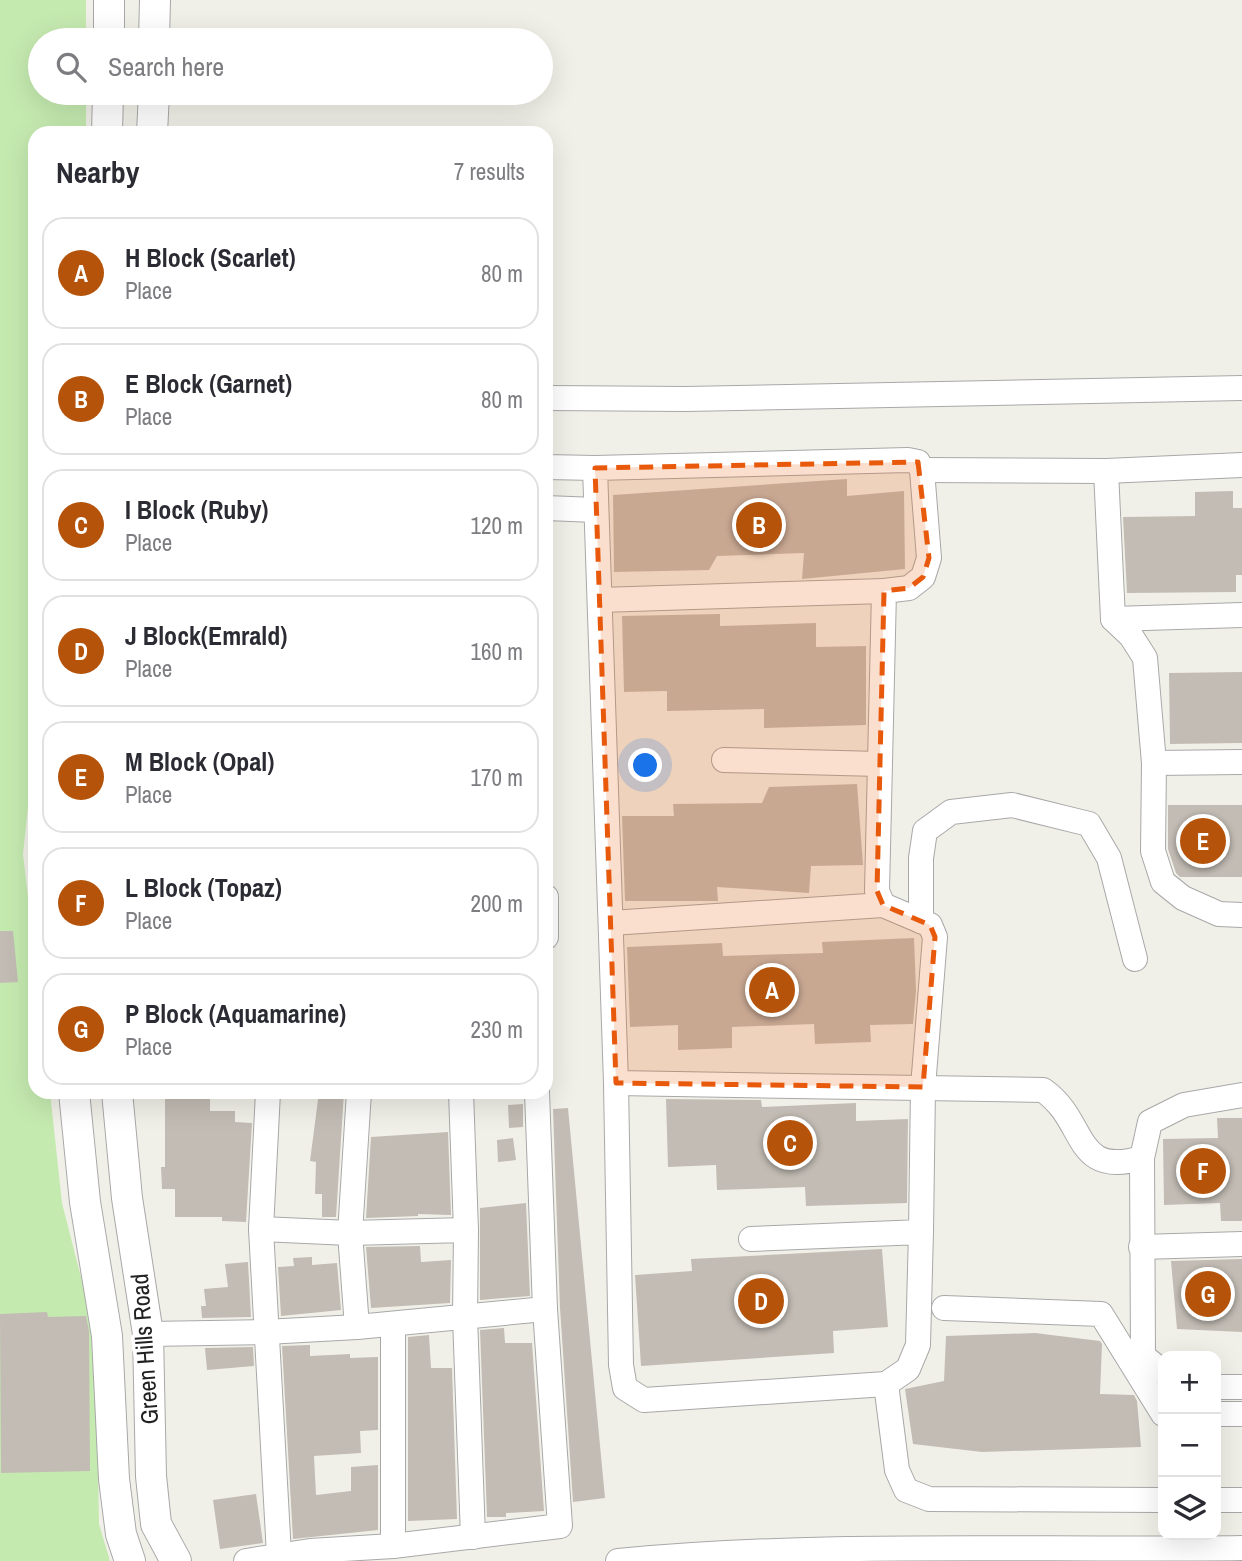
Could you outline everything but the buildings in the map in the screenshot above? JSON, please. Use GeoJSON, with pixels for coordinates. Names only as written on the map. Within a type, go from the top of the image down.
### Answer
{"type":"FeatureCollection","features":[{"type":"Feature","properties":{"kind":"street"},"geometry":{"type":"LineString","coordinates":[[109,0],[109,28]]}},
{"type":"Feature","properties":{"kind":"street"},"geometry":{"type":"LineString","coordinates":[[155,0],[155,28]]}},
{"type":"Feature","properties":{"kind":"street"},"geometry":{"type":"LineString","coordinates":[[107,126],[108,105]]}},
{"type":"Feature","properties":{"kind":"street"},"geometry":{"type":"LineString","coordinates":[[152,126],[153,105]]}},
{"type":"Feature","properties":{"kind":"street"},"geometry":{"type":"LineString","coordinates":[[553,398],[685,399],[1242,388]]}},
{"type":"Feature","properties":{"kind":"street"},"geometry":{"type":"LineString","coordinates":[[553,467],[908,460],[918,462],[922,470],[929,558],[923,577],[909,588],[600,600]]}},
{"type":"Feature","properties":{"kind":"street"},"geometry":{"type":"LineString","coordinates":[[922,470],[1106,471],[1242,465]]}},
{"type":"Feature","properties":{"kind":"street"},"geometry":{"type":"LineString","coordinates":[[595,468],[616,1083],[621,1365],[625,1388],[644,1400],[886,1384],[908,1369],[918,1345],[923,1087],[935,937],[930,925],[883,905],[611,923]]}},
{"type":"Feature","properties":{"kind":"street"},"geometry":{"type":"LineString","coordinates":[[1106,471],[1113,619],[1131,636],[1145,658],[1154,763],[1153,851],[1163,882],[1183,898],[1219,914],[1242,915]]}},
{"type":"Feature","properties":{"kind":"street"},"geometry":{"type":"LineString","coordinates":[[553,508],[596,510]]}},
{"type":"Feature","properties":{"kind":"street"},"geometry":{"type":"LineString","coordinates":[[883,905],[877,891],[884,591]]}},
{"type":"Feature","properties":{"kind":"street"},"geometry":{"type":"LineString","coordinates":[[1113,619],[1242,615]]}},
{"type":"Feature","properties":{"kind":"street"},"geometry":{"type":"LineString","coordinates":[[724,760],[880,764]]}},
{"type":"Feature","properties":{"kind":"street"},"geometry":{"type":"LineString","coordinates":[[1154,763],[1242,762]]}},
{"type":"Feature","properties":{"kind":"street"},"geometry":{"type":"LineString","coordinates":[[921,921],[921,858],[925,831],[951,812],[1012,805],[1089,824],[1110,858],[1135,959]]}},
{"type":"Feature","properties":{"kind":"street"},"geometry":{"type":"LineString","coordinates":[[616,1083],[1043,1090],[1055,1098],[1067,1112],[1086,1148],[1101,1162],[1122,1164],[1142,1158]]}},
{"type":"Feature","properties":{"kind":"street"},"geometry":{"type":"LineString","coordinates":[[1158,1368],[1143,1356],[1142,1158],[1150,1122],[1184,1105],[1242,1095]]}},
{"type":"Feature","properties":{"kind":"street","name":"Green Hills Road"},"geometry":{"type":"LineString","coordinates":[[75,1099],[85,1202],[107,1336],[114,1479],[121,1534],[130,1561]]}},
{"type":"Feature","properties":{"kind":"street","name":"Green Hills Road"},"geometry":{"type":"LineString","coordinates":[[118,1099],[127,1198],[148,1334],[151,1476],[156,1524],[176,1561]]}},
{"type":"Feature","properties":{"kind":"street"},"geometry":{"type":"LineString","coordinates":[[268,1099],[261,1229],[279,1555]]}},
{"type":"Feature","properties":{"kind":"street"},"geometry":{"type":"LineString","coordinates":[[357,1327],[350,1233],[359,1099]]}},
{"type":"Feature","properties":{"kind":"street"},"geometry":{"type":"LineString","coordinates":[[461,1099],[473,1537]]}},
{"type":"Feature","properties":{"kind":"street"},"geometry":{"type":"LineString","coordinates":[[246,1561],[279,1555],[393,1546],[560,1526],[545,1309],[537,1099]]}},
{"type":"Feature","properties":{"kind":"street"},"geometry":{"type":"LineString","coordinates":[[261,1229],[350,1233],[466,1230]]}},
{"type":"Feature","properties":{"kind":"street"},"geometry":{"type":"LineString","coordinates":[[751,1239],[921,1232]]}},
{"type":"Feature","properties":{"kind":"street"},"geometry":{"type":"LineString","coordinates":[[1141,1247],[1242,1244]]}},
{"type":"Feature","properties":{"kind":"street"},"geometry":{"type":"LineString","coordinates":[[944,1308],[1101,1314],[1158,1405]]}},
{"type":"Feature","properties":{"kind":"street"},"geometry":{"type":"LineString","coordinates":[[148,1334],[357,1327],[545,1309]]}},
{"type":"Feature","properties":{"kind":"street"},"geometry":{"type":"LineString","coordinates":[[393,1324],[393,1546]]}},
{"type":"Feature","properties":{"kind":"street"},"geometry":{"type":"LineString","coordinates":[[886,1384],[897,1470],[906,1490],[929,1499],[1158,1500]]}},
{"type":"Feature","properties":{"kind":"street"},"geometry":{"type":"LineString","coordinates":[[1221,1387],[1242,1387]]}},
{"type":"Feature","properties":{"kind":"street"},"geometry":{"type":"LineString","coordinates":[[1221,1414],[1242,1414]]}},
{"type":"Feature","properties":{"kind":"street"},"geometry":{"type":"LineString","coordinates":[[1221,1500],[1242,1500]]}},
{"type":"Feature","properties":{"kind":"street"},"geometry":{"type":"LineString","coordinates":[[618,1561],[684,1555],[844,1548],[1242,1548]]}},
{"type":"Feature","properties":{"kind":"highlighted area"},"geometry":{"type":"Polygon","coordinates":[[[918,462],[929,558],[923,577],[909,588],[884,591],[877,891],[883,905],[930,925],[935,937],[923,1087],[616,1083],[595,468],[918,462]]]}},
{"type":"Feature","properties":{"kind":"green space"},"geometry":{"type":"Polygon","coordinates":[[[0,0],[86,0],[86,28],[28,28],[28,105],[86,105],[86,126],[28,126],[28,806],[23,854],[28,897],[28,1099],[51,1099],[62,1203],[96,1336],[99,1524],[110,1561],[0,1561],[0,0]]]}},
{"type":"Feature","properties":{"kind":"place","name":"E Block (Garnet)"},"geometry":{"type":"Point","coordinates":[759,525]}},
{"type":"Feature","properties":{"kind":"place","name":"M Block (Opal)"},"geometry":{"type":"Point","coordinates":[1203,841]}},
{"type":"Feature","properties":{"kind":"place","name":"H Block (Scarlet)"},"geometry":{"type":"Point","coordinates":[772,990]}},
{"type":"Feature","properties":{"kind":"place","name":"I Block (Ruby)"},"geometry":{"type":"Point","coordinates":[790,1143]}},
{"type":"Feature","properties":{"kind":"place","name":"L Block (Topaz)"},"geometry":{"type":"Point","coordinates":[1203,1171]}},
{"type":"Feature","properties":{"kind":"place","name":"P Block (Aquamarine)"},"geometry":{"type":"Point","coordinates":[1208,1294]}},
{"type":"Feature","properties":{"kind":"place","name":"J Block(Emrald)"},"geometry":{"type":"Point","coordinates":[761,1301]}}]}
